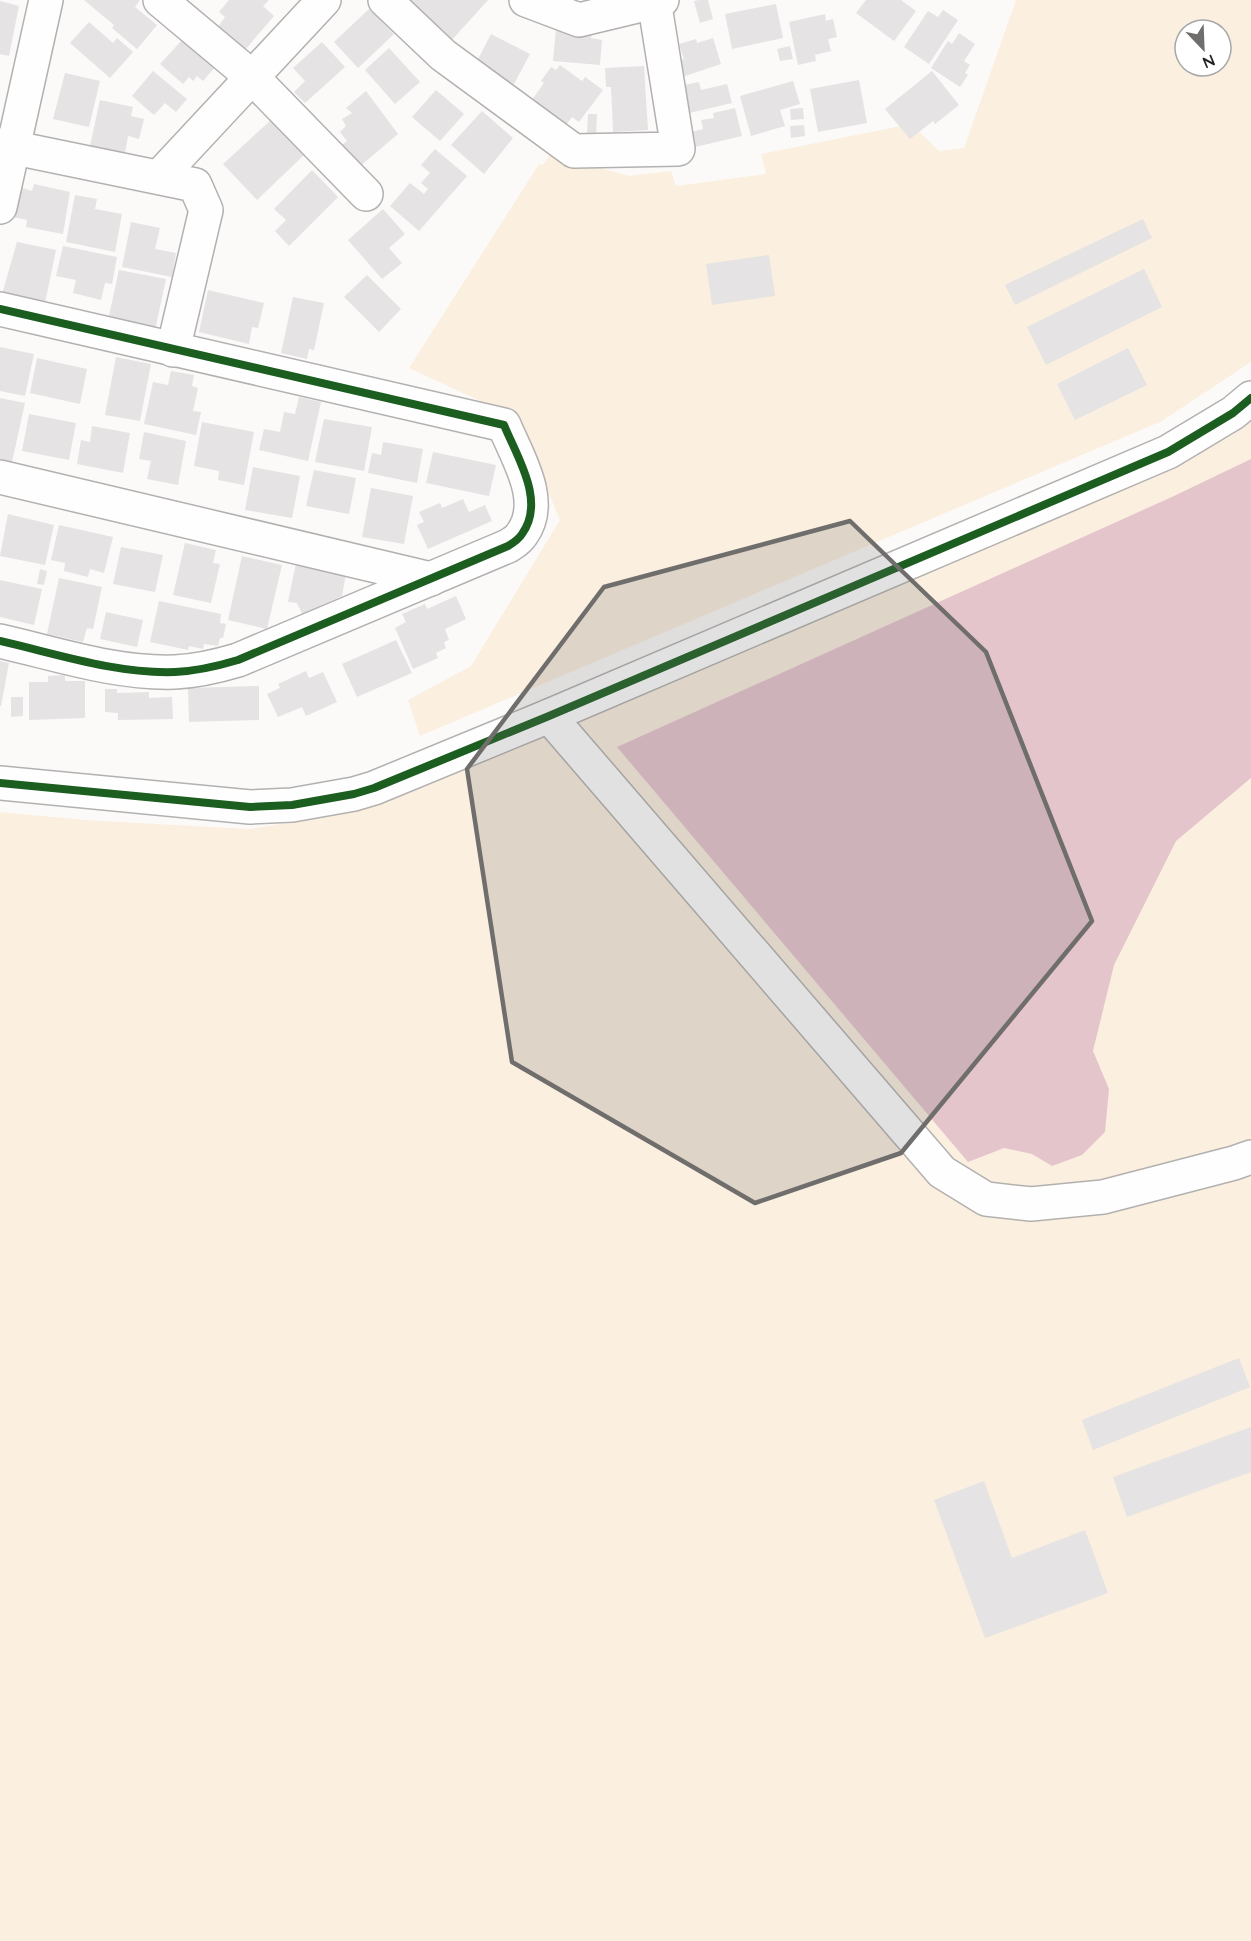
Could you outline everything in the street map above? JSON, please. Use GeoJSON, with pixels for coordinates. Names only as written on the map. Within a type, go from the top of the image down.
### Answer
{"type":"FeatureCollection","features":[{"type":"Feature","properties":{"kind":"street"},"geometry":{"type":"LineString","coordinates":[[0,207],[7,146],[46,0]]}},
{"type":"Feature","properties":{"kind":"street"},"geometry":{"type":"LineString","coordinates":[[160,0],[252,77],[366,194]]}},
{"type":"Feature","properties":{"kind":"street"},"geometry":{"type":"LineString","coordinates":[[159,177],[324,0]]}},
{"type":"Feature","properties":{"kind":"street"},"geometry":{"type":"LineString","coordinates":[[385,0],[443,55],[574,151],[678,150],[657,1],[579,20],[526,0]]}},
{"type":"Feature","properties":{"kind":"street"},"geometry":{"type":"LineString","coordinates":[[7,146],[195,185],[206,210],[173,350]]}},
{"type":"Feature","properties":{"kind":"street"},"geometry":{"type":"LineString","coordinates":[[0,309],[504,425],[531,492],[531,517],[522,535],[508,546],[238,660],[208,668],[178,672],[126,669],[0,641]]}},
{"type":"Feature","properties":{"kind":"street"},"geometry":{"type":"LineString","coordinates":[[0,783],[250,807],[292,805],[334,799],[374,788],[549,716],[1168,452],[1233,413],[1251,398]]}},
{"type":"Feature","properties":{"kind":"street"},"geometry":{"type":"LineString","coordinates":[[0,477],[431,579]]}},
{"type":"Feature","properties":{"kind":"street"},"geometry":{"type":"LineString","coordinates":[[549,716],[942,1172],[986,1199],[1031,1204],[1103,1197],[1251,1157]]}},
{"type":"Feature","properties":{"kind":"highlighted area"},"geometry":{"type":"Polygon","coordinates":[[[850,521],[986,652],[1092,921],[901,1153],[755,1203],[512,1062],[467,769],[604,587],[850,521]]]}},
{"type":"Feature","properties":{"kind":"shaded area"},"geometry":{"type":"Polygon","coordinates":[[[1016,0],[1251,0],[1251,362],[1162,421],[420,736],[408,700],[471,666],[560,520],[517,418],[409,368],[539,164],[543,165],[550,154],[629,176],[671,171],[676,186],[766,174],[761,154],[911,124],[939,151],[964,148],[1016,0]]]}},
{"type":"Feature","properties":{"kind":"shaded area"},"geometry":{"type":"Polygon","coordinates":[[[1251,421],[1251,1941],[0,1941],[0,812],[85,820],[249,829],[350,813],[459,770],[1152,478],[1233,435],[1251,421]]]}},
{"type":"Feature","properties":{"kind":"shaded area"},"geometry":{"type":"Polygon","coordinates":[[[1251,459],[1251,778],[1176,841],[1114,965],[1093,1051],[1109,1089],[1105,1132],[1082,1155],[1052,1166],[1032,1154],[1004,1148],[968,1162],[617,747],[1174,496],[1251,459]]]}},
{"type":"Feature","properties":{"kind":"building"},"geometry":{"type":"Polygon","coordinates":[[[84,0],[140,0],[135,7],[157,25],[137,49],[112,28],[114,25],[84,0]]]}},
{"type":"Feature","properties":{"kind":"building"},"geometry":{"type":"Polygon","coordinates":[[[229,0],[269,0],[263,6],[274,16],[245,50],[218,27],[225,17],[219,12],[229,0]]]}},
{"type":"Feature","properties":{"kind":"building"},"geometry":{"type":"Polygon","coordinates":[[[409,0],[488,0],[450,42],[407,3],[409,0]]]}},
{"type":"Feature","properties":{"kind":"building"},"geometry":{"type":"Polygon","coordinates":[[[708,0],[713,19],[700,23],[694,1],[708,0]]]}},
{"type":"Feature","properties":{"kind":"building"},"geometry":{"type":"Polygon","coordinates":[[[866,0],[901,0],[916,11],[894,41],[856,13],[866,0]]]}},
{"type":"Feature","properties":{"kind":"building"},"geometry":{"type":"Polygon","coordinates":[[[0,1],[19,6],[9,56],[0,54],[0,1]]]}},
{"type":"Feature","properties":{"kind":"building"},"geometry":{"type":"Polygon","coordinates":[[[776,4],[783,38],[732,49],[725,14],[776,4]]]}},
{"type":"Feature","properties":{"kind":"building"},"geometry":{"type":"Polygon","coordinates":[[[369,9],[394,34],[358,68],[334,42],[369,9]]]}},
{"type":"Feature","properties":{"kind":"building"},"geometry":{"type":"Polygon","coordinates":[[[943,10],[958,20],[929,64],[904,47],[928,11],[938,17],[943,10]]]}},
{"type":"Feature","properties":{"kind":"building"},"geometry":{"type":"Polygon","coordinates":[[[825,14],[826,21],[833,19],[837,37],[828,39],[831,51],[815,55],[816,61],[798,65],[789,22],[825,14]]]}},
{"type":"Feature","properties":{"kind":"building"},"geometry":{"type":"Polygon","coordinates":[[[89,22],[113,43],[117,38],[133,52],[110,78],[70,43],[89,22]]]}},
{"type":"Feature","properties":{"kind":"building"},"geometry":{"type":"Polygon","coordinates":[[[556,29],[592,32],[591,38],[602,40],[600,65],[553,61],[556,29]]]}},
{"type":"Feature","properties":{"kind":"building"},"geometry":{"type":"Polygon","coordinates":[[[959,33],[975,44],[964,61],[970,65],[965,73],[968,75],[960,87],[931,68],[948,41],[952,44],[959,33]]]}},
{"type":"Feature","properties":{"kind":"building"},"geometry":{"type":"Polygon","coordinates":[[[491,34],[530,54],[514,84],[476,63],[491,34]]]}},
{"type":"Feature","properties":{"kind":"building"},"geometry":{"type":"Polygon","coordinates":[[[184,38],[216,66],[203,81],[197,76],[193,81],[189,77],[183,84],[160,64],[184,38]]]}},
{"type":"Feature","properties":{"kind":"building"},"geometry":{"type":"Polygon","coordinates":[[[713,38],[721,64],[682,77],[677,61],[684,59],[679,44],[696,39],[697,43],[713,38]]]}},
{"type":"Feature","properties":{"kind":"building"},"geometry":{"type":"Polygon","coordinates":[[[322,42],[345,67],[305,103],[294,92],[305,81],[293,68],[322,42]]]}},
{"type":"Feature","properties":{"kind":"building"},"geometry":{"type":"Polygon","coordinates":[[[790,46],[793,59],[780,61],[777,49],[790,46]]]}},
{"type":"Feature","properties":{"kind":"building"},"geometry":{"type":"Polygon","coordinates":[[[389,48],[420,82],[395,104],[365,70],[389,48]]]}},
{"type":"Feature","properties":{"kind":"building"},"geometry":{"type":"Polygon","coordinates":[[[560,65],[582,81],[585,77],[603,90],[579,122],[572,117],[563,129],[529,104],[544,83],[541,81],[551,67],[556,70],[560,65]]]}},
{"type":"Feature","properties":{"kind":"building"},"geometry":{"type":"Polygon","coordinates":[[[644,66],[648,130],[613,132],[611,87],[606,87],[605,68],[644,66]]]}},
{"type":"Feature","properties":{"kind":"building"},"geometry":{"type":"Polygon","coordinates":[[[153,71],[187,99],[176,112],[165,103],[154,115],[132,96],[153,71]]]}},
{"type":"Feature","properties":{"kind":"building"},"geometry":{"type":"Polygon","coordinates":[[[932,71],[959,105],[935,124],[933,121],[910,139],[885,109],[932,71]]]}},
{"type":"Feature","properties":{"kind":"building"},"geometry":{"type":"Polygon","coordinates":[[[65,73],[100,81],[89,127],[53,119],[65,73]]]}},
{"type":"Feature","properties":{"kind":"building"},"geometry":{"type":"Polygon","coordinates":[[[859,80],[867,123],[818,132],[810,89],[859,80]]]}},
{"type":"Feature","properties":{"kind":"building"},"geometry":{"type":"Polygon","coordinates":[[[793,81],[800,104],[780,110],[785,126],[751,136],[740,96],[793,81]]]}},
{"type":"Feature","properties":{"kind":"building"},"geometry":{"type":"Polygon","coordinates":[[[699,82],[701,90],[727,84],[732,103],[685,114],[679,86],[699,82]]]}},
{"type":"Feature","properties":{"kind":"building"},"geometry":{"type":"Polygon","coordinates":[[[436,90],[464,114],[440,141],[412,117],[436,90]]]}},
{"type":"Feature","properties":{"kind":"building"},"geometry":{"type":"Polygon","coordinates":[[[366,91],[398,134],[358,168],[339,147],[347,141],[340,132],[346,126],[342,119],[352,113],[346,108],[366,91]]]}},
{"type":"Feature","properties":{"kind":"building"},"geometry":{"type":"Polygon","coordinates":[[[100,100],[133,107],[131,116],[144,119],[139,139],[128,136],[125,153],[90,146],[100,100]]]}},
{"type":"Feature","properties":{"kind":"building"},"geometry":{"type":"Polygon","coordinates":[[[735,108],[742,136],[695,147],[691,132],[703,129],[701,120],[714,118],[713,113],[735,108]]]}},
{"type":"Feature","properties":{"kind":"building"},"geometry":{"type":"Polygon","coordinates":[[[803,108],[804,119],[791,120],[790,109],[803,108]]]}},
{"type":"Feature","properties":{"kind":"building"},"geometry":{"type":"Polygon","coordinates":[[[482,111],[513,138],[484,174],[451,145],[482,111]]]}},
{"type":"Feature","properties":{"kind":"building"},"geometry":{"type":"Polygon","coordinates":[[[588,114],[597,114],[596,135],[587,134],[588,114]]]}},
{"type":"Feature","properties":{"kind":"building"},"geometry":{"type":"Polygon","coordinates":[[[271,120],[304,155],[257,200],[223,164],[271,120]]]}},
{"type":"Feature","properties":{"kind":"building"},"geometry":{"type":"Polygon","coordinates":[[[804,125],[805,136],[791,138],[790,126],[804,125]]]}},
{"type":"Feature","properties":{"kind":"building"},"geometry":{"type":"Polygon","coordinates":[[[435,149],[467,176],[419,231],[390,206],[410,183],[424,194],[428,189],[421,183],[430,173],[421,165],[435,149]]]}},
{"type":"Feature","properties":{"kind":"building"},"geometry":{"type":"Polygon","coordinates":[[[312,170],[338,197],[289,246],[275,231],[286,220],[274,209],[312,170]]]}},
{"type":"Feature","properties":{"kind":"building"},"geometry":{"type":"Polygon","coordinates":[[[34,184],[70,192],[63,234],[26,227],[27,220],[13,217],[19,187],[32,191],[34,184]]]}},
{"type":"Feature","properties":{"kind":"building"},"geometry":{"type":"Polygon","coordinates":[[[75,195],[97,199],[95,209],[122,214],[115,252],[66,242],[75,195]]]}},
{"type":"Feature","properties":{"kind":"building"},"geometry":{"type":"Polygon","coordinates":[[[383,209],[405,234],[389,248],[402,263],[382,279],[348,240],[383,209]]]}},
{"type":"Feature","properties":{"kind":"building"},"geometry":{"type":"Polygon","coordinates":[[[1143,219],[1152,238],[1015,305],[1005,285],[1143,219]]]}},
{"type":"Feature","properties":{"kind":"building"},"geometry":{"type":"Polygon","coordinates":[[[131,222],[160,228],[155,249],[176,253],[172,277],[122,267],[131,222]]]}},
{"type":"Feature","properties":{"kind":"building"},"geometry":{"type":"Polygon","coordinates":[[[17,242],[56,250],[45,303],[2,294],[17,242]]]}},
{"type":"Feature","properties":{"kind":"building"},"geometry":{"type":"Polygon","coordinates":[[[63,246],[117,257],[112,284],[105,283],[101,300],[73,293],[76,280],[56,276],[63,246]]]}},
{"type":"Feature","properties":{"kind":"building"},"geometry":{"type":"Polygon","coordinates":[[[769,255],[775,296],[712,305],[706,264],[769,255]]]}},
{"type":"Feature","properties":{"kind":"building"},"geometry":{"type":"Polygon","coordinates":[[[1144,269],[1162,307],[1046,365],[1027,327],[1144,269]]]}},
{"type":"Feature","properties":{"kind":"building"},"geometry":{"type":"Polygon","coordinates":[[[119,270],[166,279],[155,330],[108,320],[119,270]]]}},
{"type":"Feature","properties":{"kind":"building"},"geometry":{"type":"Polygon","coordinates":[[[367,275],[401,309],[379,332],[344,297],[367,275]]]}},
{"type":"Feature","properties":{"kind":"building"},"geometry":{"type":"Polygon","coordinates":[[[208,290],[264,303],[258,328],[252,327],[249,344],[199,332],[208,290]]]}},
{"type":"Feature","properties":{"kind":"building"},"geometry":{"type":"Polygon","coordinates":[[[293,297],[324,303],[314,350],[309,349],[307,359],[281,353],[293,297]]]}},
{"type":"Feature","properties":{"kind":"building"},"geometry":{"type":"Polygon","coordinates":[[[0,347],[34,354],[25,396],[0,391],[0,347]]]}},
{"type":"Feature","properties":{"kind":"building"},"geometry":{"type":"Polygon","coordinates":[[[1128,348],[1147,385],[1075,420],[1057,384],[1128,348]]]}},
{"type":"Feature","properties":{"kind":"building"},"geometry":{"type":"Polygon","coordinates":[[[116,357],[151,364],[140,421],[105,415],[116,357]]]}},
{"type":"Feature","properties":{"kind":"building"},"geometry":{"type":"Polygon","coordinates":[[[37,358],[87,369],[80,404],[30,393],[37,358]]]}},
{"type":"Feature","properties":{"kind":"building"},"geometry":{"type":"Polygon","coordinates":[[[171,371],[194,375],[192,386],[198,388],[193,411],[201,412],[196,435],[144,424],[153,382],[168,385],[171,371]]]}},
{"type":"Feature","properties":{"kind":"building"},"geometry":{"type":"Polygon","coordinates":[[[299,397],[321,402],[308,461],[259,450],[264,429],[280,432],[284,412],[295,414],[299,397]]]}},
{"type":"Feature","properties":{"kind":"building"},"geometry":{"type":"Polygon","coordinates":[[[0,398],[25,403],[12,462],[0,459],[0,398]]]}},
{"type":"Feature","properties":{"kind":"building"},"geometry":{"type":"Polygon","coordinates":[[[29,414],[76,423],[69,460],[22,451],[29,414]]]}},
{"type":"Feature","properties":{"kind":"building"},"geometry":{"type":"Polygon","coordinates":[[[324,419],[372,427],[364,471],[315,462],[324,419]]]}},
{"type":"Feature","properties":{"kind":"building"},"geometry":{"type":"Polygon","coordinates":[[[202,422],[254,432],[244,485],[218,480],[219,471],[194,466],[202,422]]]}},
{"type":"Feature","properties":{"kind":"building"},"geometry":{"type":"Polygon","coordinates":[[[92,426],[130,433],[123,473],[77,464],[81,440],[90,442],[92,426]]]}},
{"type":"Feature","properties":{"kind":"building"},"geometry":{"type":"Polygon","coordinates":[[[144,432],[186,441],[178,485],[147,479],[151,461],[139,459],[144,432]]]}},
{"type":"Feature","properties":{"kind":"building"},"geometry":{"type":"Polygon","coordinates":[[[383,442],[423,449],[417,483],[368,473],[372,453],[381,455],[383,442]]]}},
{"type":"Feature","properties":{"kind":"building"},"geometry":{"type":"Polygon","coordinates":[[[433,452],[496,465],[489,496],[426,483],[433,452]]]}},
{"type":"Feature","properties":{"kind":"building"},"geometry":{"type":"Polygon","coordinates":[[[253,467],[300,476],[292,518],[245,510],[253,467]]]}},
{"type":"Feature","properties":{"kind":"building"},"geometry":{"type":"Polygon","coordinates":[[[314,470],[356,478],[349,514],[306,506],[314,470]]]}},
{"type":"Feature","properties":{"kind":"building"},"geometry":{"type":"Polygon","coordinates":[[[371,488],[413,496],[404,544],[362,537],[371,488]]]}},
{"type":"Feature","properties":{"kind":"building"},"geometry":{"type":"Polygon","coordinates":[[[463,499],[469,512],[485,505],[492,521],[428,549],[417,525],[424,522],[419,512],[440,503],[442,508],[463,499]]]}},
{"type":"Feature","properties":{"kind":"building"},"geometry":{"type":"Polygon","coordinates":[[[8,514],[54,525],[45,565],[0,556],[8,514]]]}},
{"type":"Feature","properties":{"kind":"building"},"geometry":{"type":"Polygon","coordinates":[[[59,525],[113,537],[104,573],[90,569],[88,577],[64,571],[65,563],[51,560],[59,525]]]}},
{"type":"Feature","properties":{"kind":"building"},"geometry":{"type":"Polygon","coordinates":[[[185,543],[216,550],[213,563],[220,564],[211,603],[173,595],[185,543]]]}},
{"type":"Feature","properties":{"kind":"building"},"geometry":{"type":"Polygon","coordinates":[[[121,547],[163,555],[155,592],[113,584],[121,547]]]}},
{"type":"Feature","properties":{"kind":"building"},"geometry":{"type":"Polygon","coordinates":[[[242,556],[282,565],[267,629],[228,620],[242,556]]]}},
{"type":"Feature","properties":{"kind":"building"},"geometry":{"type":"Polygon","coordinates":[[[296,563],[346,573],[342,596],[302,614],[297,603],[288,602],[296,563]]]}},
{"type":"Feature","properties":{"kind":"building"},"geometry":{"type":"Polygon","coordinates":[[[40,569],[47,571],[44,585],[37,584],[40,569]]]}},
{"type":"Feature","properties":{"kind":"building"},"geometry":{"type":"Polygon","coordinates":[[[59,578],[102,587],[93,629],[87,628],[83,642],[47,634],[59,578]]]}},
{"type":"Feature","properties":{"kind":"building"},"geometry":{"type":"Polygon","coordinates":[[[0,580],[42,589],[34,625],[0,617],[0,580]]]}},
{"type":"Feature","properties":{"kind":"building"},"geometry":{"type":"Polygon","coordinates":[[[456,596],[466,619],[445,629],[449,640],[444,642],[446,648],[436,653],[438,658],[413,669],[395,628],[406,622],[402,614],[425,604],[427,609],[456,596]]]}},
{"type":"Feature","properties":{"kind":"building"},"geometry":{"type":"Polygon","coordinates":[[[159,601],[221,614],[220,623],[226,624],[223,638],[220,638],[218,646],[204,644],[203,649],[189,646],[188,650],[150,642],[159,601]]]}},
{"type":"Feature","properties":{"kind":"building"},"geometry":{"type":"Polygon","coordinates":[[[106,612],[143,620],[137,647],[100,639],[106,612]]]}},
{"type":"Feature","properties":{"kind":"building"},"geometry":{"type":"Polygon","coordinates":[[[396,640],[412,673],[357,697],[342,664],[396,640]]]}},
{"type":"Feature","properties":{"kind":"building"},"geometry":{"type":"Polygon","coordinates":[[[0,661],[9,663],[1,706],[0,706],[0,661]]]}},
{"type":"Feature","properties":{"kind":"building"},"geometry":{"type":"Polygon","coordinates":[[[306,671],[309,678],[323,672],[337,702],[306,716],[302,707],[278,717],[267,694],[280,688],[278,684],[306,671]]]}},
{"type":"Feature","properties":{"kind":"building"},"geometry":{"type":"Polygon","coordinates":[[[65,675],[65,681],[85,681],[85,718],[29,720],[29,682],[48,682],[48,676],[65,675]]]}},
{"type":"Feature","properties":{"kind":"building"},"geometry":{"type":"Polygon","coordinates":[[[259,686],[259,720],[189,722],[188,688],[259,686]]]}},
{"type":"Feature","properties":{"kind":"building"},"geometry":{"type":"Polygon","coordinates":[[[105,689],[117,689],[117,693],[149,692],[149,698],[172,697],[173,719],[118,720],[118,713],[105,712],[105,689]]]}},
{"type":"Feature","properties":{"kind":"building"},"geometry":{"type":"Polygon","coordinates":[[[11,697],[23,697],[23,716],[11,717],[11,697]]]}},
{"type":"Feature","properties":{"kind":"building"},"geometry":{"type":"Polygon","coordinates":[[[1239,1358],[1250,1387],[1093,1450],[1082,1420],[1239,1358]]]}},
{"type":"Feature","properties":{"kind":"building"},"geometry":{"type":"Polygon","coordinates":[[[1251,1427],[1251,1472],[1127,1517],[1113,1477],[1251,1427]]]}},
{"type":"Feature","properties":{"kind":"building"},"geometry":{"type":"Polygon","coordinates":[[[984,1481],[1012,1558],[1085,1530],[1108,1593],[985,1638],[934,1500],[984,1481]]]}},
{"type":"Feature","properties":{"kind":"cycle path"},"geometry":{"type":"LineString","coordinates":[[0,309],[504,425],[527,479],[531,508],[529,521],[522,534],[508,546],[238,660],[223,664],[175,672],[131,670],[0,641]]}},
{"type":"Feature","properties":{"kind":"cycle path"},"geometry":{"type":"LineString","coordinates":[[0,783],[250,807],[292,805],[354,794],[374,788],[549,716],[1168,452],[1233,413],[1251,398]]}}]}
